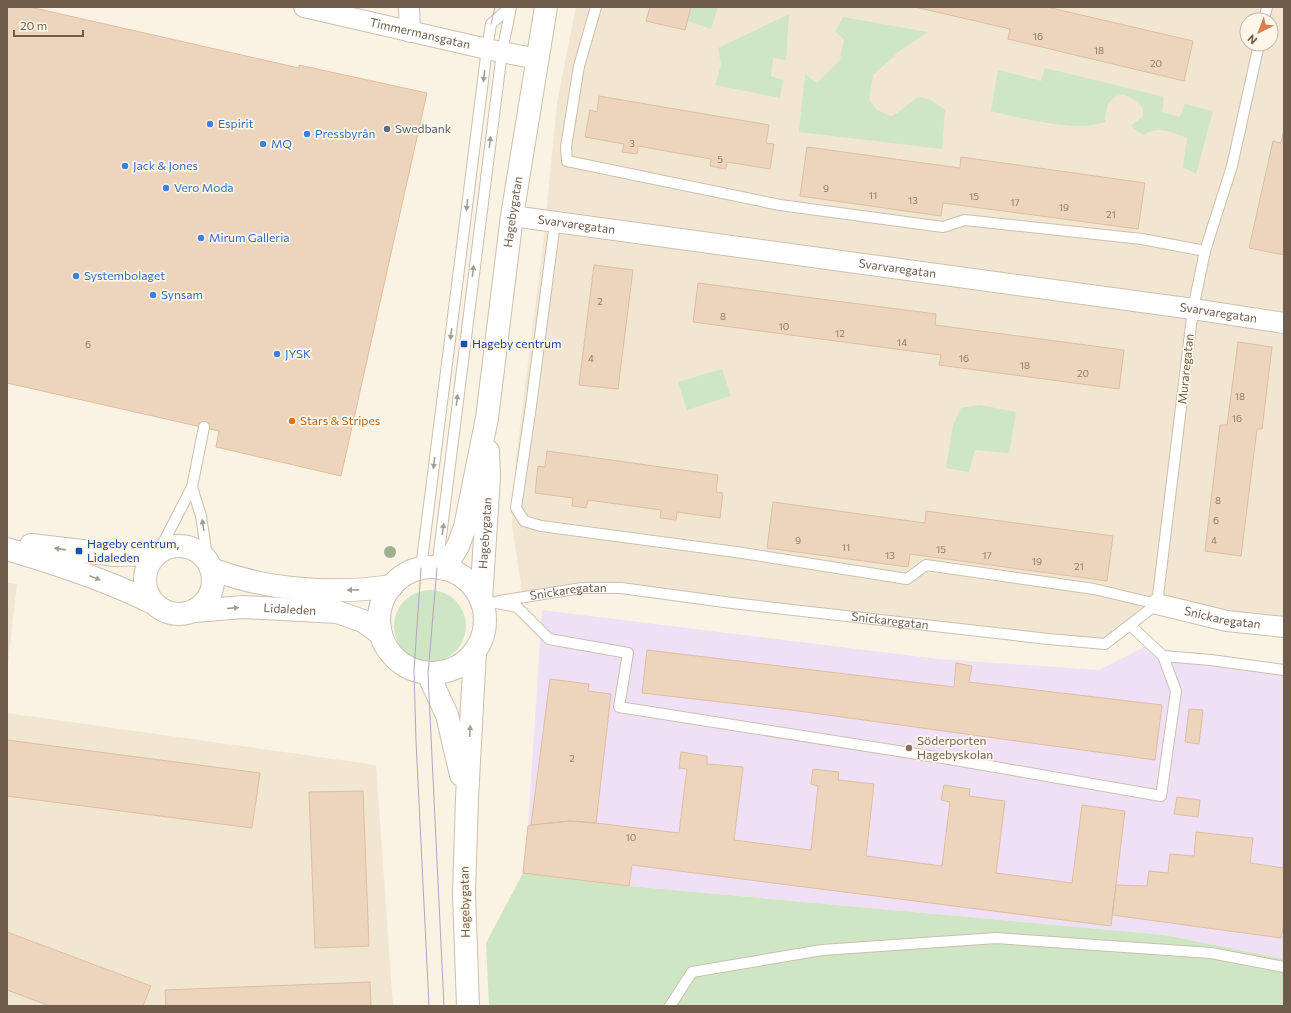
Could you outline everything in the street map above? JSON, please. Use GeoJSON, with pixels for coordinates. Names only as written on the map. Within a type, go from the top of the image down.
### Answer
{"type":"FeatureCollection","features":[{"type":"Feature","properties":{"kind":"street","name":"Timmermansgatan"},"geometry":{"type":"LineString","coordinates":[[304,7],[494,51],[537,59]]}},
{"type":"Feature","properties":{"kind":"street"},"geometry":{"type":"LineString","coordinates":[[409,7],[410,32]]}},
{"type":"Feature","properties":{"kind":"street","name":"Hagebygatan"},"geometry":{"type":"LineString","coordinates":[[434,568],[458,546],[465,527],[487,418],[512,216],[546,7]]}},
{"type":"Feature","properties":{"kind":"street","name":"Svarvaregatan"},"geometry":{"type":"LineString","coordinates":[[512,216],[1193,309],[1284,323]]}},
{"type":"Feature","properties":{"kind":"street","name":"Hagebygatan"},"geometry":{"type":"LineString","coordinates":[[485,602],[489,477],[487,418]]}},
{"type":"Feature","properties":{"kind":"street"},"geometry":{"type":"LineString","coordinates":[[7,542],[116,555],[157,553],[177,546],[185,546],[196,550],[210,566],[213,583],[210,595],[204,604],[194,611],[183,615],[171,614],[162,611],[153,603],[146,593],[144,581],[148,564],[157,553]]}},
{"type":"Feature","properties":{"kind":"street"},"geometry":{"type":"LineString","coordinates":[[7,549],[65,567],[126,590],[153,603]]}},
{"type":"Feature","properties":{"kind":"street","name":"Lidaleden"},"geometry":{"type":"LineString","coordinates":[[210,566],[230,576],[261,584],[298,588],[352,590],[392,586]]}},
{"type":"Feature","properties":{"kind":"street"},"geometry":{"type":"LineString","coordinates":[[434,568],[454,573],[466,580],[485,602],[484,630],[475,651],[462,664],[445,672],[428,674],[406,667],[387,649],[381,634],[379,618],[386,593],[404,575],[434,568]]}},
{"type":"Feature","properties":{"kind":"street","name":"Snickaregatan"},"geometry":{"type":"LineString","coordinates":[[1157,604],[1227,621],[1284,627]]}},
{"type":"Feature","properties":{"kind":"street","name":"Lidaleden"},"geometry":{"type":"LineString","coordinates":[[194,611],[244,607],[337,612],[363,621],[381,634]]}},
{"type":"Feature","properties":{"kind":"street","name":"Hagebygatan"},"geometry":{"type":"LineString","coordinates":[[468,1006],[464,894],[467,798],[475,651]]}},
{"type":"Feature","properties":{"kind":"street","name":"Hagebygatan"},"geometry":{"type":"LineString","coordinates":[[428,674],[447,715],[467,798]]}},
{"type":"Feature","properties":{"kind":"lane"},"geometry":{"type":"LineString","coordinates":[[434,568],[494,51],[510,7]]}},
{"type":"Feature","properties":{"kind":"lane"},"geometry":{"type":"LineString","coordinates":[[434,568],[494,51],[491,24],[510,7]]}},
{"type":"Feature","properties":{"kind":"lane"},"geometry":{"type":"LineString","coordinates":[[596,7],[579,66],[566,147],[567,160],[780,205],[943,227],[965,220],[1142,239],[1205,251]]}},
{"type":"Feature","properties":{"kind":"lane","name":"Muraregatan"},"geometry":{"type":"LineString","coordinates":[[1157,604],[1193,309],[1205,251],[1232,166],[1257,52]]}},
{"type":"Feature","properties":{"kind":"lane"},"geometry":{"type":"LineString","coordinates":[[555,222],[516,508],[524,521],[541,526],[736,552],[907,579],[926,564],[1094,589],[1157,604]]}},
{"type":"Feature","properties":{"kind":"lane"},"geometry":{"type":"LineString","coordinates":[[157,553],[192,487],[204,428]]}},
{"type":"Feature","properties":{"kind":"lane"},"geometry":{"type":"LineString","coordinates":[[192,487],[201,516],[210,566]]}},
{"type":"Feature","properties":{"kind":"lane","name":"Snickaregatan"},"geometry":{"type":"LineString","coordinates":[[485,602],[582,588],[622,588],[732,603],[1048,639],[1106,644],[1157,604]]}},
{"type":"Feature","properties":{"kind":"lane"},"geometry":{"type":"LineString","coordinates":[[485,602],[517,607],[548,639],[628,653],[619,707],[947,758],[1161,796],[1176,691],[1163,656],[1130,625]]}},
{"type":"Feature","properties":{"kind":"lane"},"geometry":{"type":"LineString","coordinates":[[1163,656],[1212,660],[1284,670]]}},
{"type":"Feature","properties":{"kind":"lane"},"geometry":{"type":"LineString","coordinates":[[670,1006],[692,972],[822,950],[980,939],[996,938],[1211,953],[1284,967]]}},
{"type":"Feature","properties":{"kind":"shaded area"},"geometry":{"type":"Polygon","coordinates":[[[576,7],[1284,7],[1284,627],[1157,604],[1105,644],[621,588],[523,597],[512,525],[516,459],[543,245],[557,103],[576,7]]]}},
{"type":"Feature","properties":{"kind":"shaded area"},"geometry":{"type":"Polygon","coordinates":[[[7,583],[17,584],[7,673],[7,583]]]}},
{"type":"Feature","properties":{"kind":"shaded area","name":"Söderporten Hagebyskolan"},"geometry":{"type":"Polygon","coordinates":[[[542,610],[939,659],[1099,670],[1144,647],[1284,664],[1284,959],[1165,935],[629,886],[523,873],[528,826],[542,610]]]}},
{"type":"Feature","properties":{"kind":"shaded area"},"geometry":{"type":"Polygon","coordinates":[[[7,713],[376,765],[393,1006],[7,1006],[7,713]]]}},
{"type":"Feature","properties":{"kind":"green space"},"geometry":{"type":"Polygon","coordinates":[[[691,7],[718,7],[711,29],[688,21],[691,7]]]}},
{"type":"Feature","properties":{"kind":"green space"},"geometry":{"type":"Polygon","coordinates":[[[789,14],[786,60],[773,58],[771,76],[783,80],[780,98],[715,85],[721,65],[718,48],[789,14]]]}},
{"type":"Feature","properties":{"kind":"green space"},"geometry":{"type":"Polygon","coordinates":[[[843,17],[928,32],[901,50],[873,75],[869,100],[877,110],[891,116],[916,99],[927,98],[935,102],[945,110],[942,149],[799,132],[805,74],[817,83],[840,60],[844,39],[835,32],[843,17]]]}},
{"type":"Feature","properties":{"kind":"green space"},"geometry":{"type":"Polygon","coordinates":[[[1045,68],[1164,97],[1162,112],[1180,117],[1185,104],[1213,111],[1196,174],[1183,167],[1187,138],[1165,130],[1154,130],[1143,135],[1131,126],[1143,116],[1143,109],[1137,101],[1123,94],[1113,98],[1108,104],[1105,122],[1093,125],[1080,126],[1048,123],[991,111],[998,70],[1041,81],[1045,68]]]}},
{"type":"Feature","properties":{"kind":"green space"},"geometry":{"type":"Polygon","coordinates":[[[722,369],[731,396],[687,410],[678,382],[722,369]]]}},
{"type":"Feature","properties":{"kind":"green space"},"geometry":{"type":"Polygon","coordinates":[[[980,405],[1016,412],[1009,453],[975,450],[969,472],[946,468],[953,425],[961,408],[980,405]]]}},
{"type":"Feature","properties":{"kind":"green space"},"geometry":{"type":"Polygon","coordinates":[[[430,590],[450,596],[460,606],[466,626],[460,646],[450,656],[430,662],[410,656],[400,646],[394,626],[400,606],[410,596],[430,590]]]}},
{"type":"Feature","properties":{"kind":"green space"},"geometry":{"type":"Polygon","coordinates":[[[523,873],[629,886],[1165,935],[1284,959],[1284,1006],[489,1006],[486,943],[523,873]]]}},
{"type":"Feature","properties":{"kind":"building","name":"Mirum Galleria"},"geometry":{"type":"Polygon","coordinates":[[[7,7],[30,7],[299,68],[299,65],[427,93],[341,476],[216,447],[219,431],[7,383],[7,7]]]}},
{"type":"Feature","properties":{"kind":"building"},"geometry":{"type":"Polygon","coordinates":[[[650,7],[691,7],[685,30],[646,21],[650,7]]]}},
{"type":"Feature","properties":{"kind":"building"},"geometry":{"type":"Polygon","coordinates":[[[915,7],[1047,7],[1193,41],[1184,81],[1008,39],[1010,29],[915,7]]]}},
{"type":"Feature","properties":{"kind":"building"},"geometry":{"type":"Polygon","coordinates":[[[599,96],[769,125],[766,143],[774,144],[770,169],[727,162],[726,169],[710,166],[711,159],[638,146],[637,154],[622,152],[624,144],[585,137],[590,110],[597,112],[599,96]]]}},
{"type":"Feature","properties":{"kind":"building"},"geometry":{"type":"Polygon","coordinates":[[[1284,129],[1284,255],[1249,248],[1273,141],[1281,143],[1284,129]]]}},
{"type":"Feature","properties":{"kind":"building"},"geometry":{"type":"Polygon","coordinates":[[[807,147],[960,168],[961,157],[1145,183],[1138,229],[943,203],[941,216],[800,196],[807,147]]]}},
{"type":"Feature","properties":{"kind":"building"},"geometry":{"type":"Polygon","coordinates":[[[594,265],[633,270],[618,389],[579,385],[594,265]]]}},
{"type":"Feature","properties":{"kind":"building"},"geometry":{"type":"Polygon","coordinates":[[[698,283],[936,314],[935,325],[1124,350],[1119,389],[939,365],[941,355],[693,322],[698,283]]]}},
{"type":"Feature","properties":{"kind":"building"},"geometry":{"type":"Polygon","coordinates":[[[1238,342],[1272,347],[1262,429],[1257,429],[1241,556],[1205,551],[1220,425],[1227,425],[1238,342]]]}},
{"type":"Feature","properties":{"kind":"building"},"geometry":{"type":"Polygon","coordinates":[[[547,451],[718,475],[716,492],[723,493],[720,518],[677,512],[676,520],[660,518],[661,510],[588,500],[586,508],[572,506],[573,498],[535,493],[538,466],[545,467],[547,451]]]}},
{"type":"Feature","properties":{"kind":"building"},"geometry":{"type":"Polygon","coordinates":[[[773,502],[925,523],[926,511],[1113,536],[1107,581],[910,554],[908,567],[767,548],[773,502]]]}},
{"type":"Feature","properties":{"kind":"building"},"geometry":{"type":"Polygon","coordinates":[[[647,650],[954,687],[956,663],[972,666],[969,682],[1162,705],[1155,760],[791,710],[642,693],[647,650]]]}},
{"type":"Feature","properties":{"kind":"building"},"geometry":{"type":"Polygon","coordinates":[[[550,679],[589,684],[588,691],[611,694],[596,823],[570,821],[531,825],[550,679]]]}},
{"type":"Feature","properties":{"kind":"building"},"geometry":{"type":"Polygon","coordinates":[[[1189,709],[1203,710],[1199,744],[1185,742],[1189,709]]]}},
{"type":"Feature","properties":{"kind":"building"},"geometry":{"type":"Polygon","coordinates":[[[7,740],[260,773],[252,828],[7,796],[7,740]]]}},
{"type":"Feature","properties":{"kind":"building"},"geometry":{"type":"Polygon","coordinates":[[[681,752],[707,756],[707,764],[743,767],[734,840],[811,850],[818,786],[811,784],[813,769],[839,772],[838,780],[874,784],[866,856],[942,866],[950,802],[941,800],[944,785],[970,789],[969,796],[1005,801],[996,873],[1072,883],[1082,805],[1125,811],[1111,926],[632,865],[629,886],[523,873],[528,826],[531,825],[570,821],[679,833],[687,769],[679,768],[681,752]]]}},
{"type":"Feature","properties":{"kind":"building"},"geometry":{"type":"Polygon","coordinates":[[[363,791],[369,946],[315,948],[309,792],[363,791]]]}},
{"type":"Feature","properties":{"kind":"building"},"geometry":{"type":"Polygon","coordinates":[[[1177,797],[1200,800],[1198,817],[1174,814],[1177,797]]]}},
{"type":"Feature","properties":{"kind":"building"},"geometry":{"type":"Polygon","coordinates":[[[1196,832],[1253,838],[1250,863],[1284,868],[1284,923],[1281,938],[1112,915],[1116,885],[1147,886],[1149,871],[1168,873],[1170,854],[1194,856],[1196,832]]]}},
{"type":"Feature","properties":{"kind":"building"},"geometry":{"type":"Polygon","coordinates":[[[7,932],[151,986],[143,1006],[50,1006],[7,990],[7,932]]]}},
{"type":"Feature","properties":{"kind":"building"},"geometry":{"type":"Polygon","coordinates":[[[370,982],[371,1006],[166,1006],[165,990],[370,982]]]}},
{"type":"Feature","properties":{"kind":"tram line"},"geometry":{"type":"LineString","coordinates":[[491,24],[495,7]]}},
{"type":"Feature","properties":{"kind":"tram line"},"geometry":{"type":"LineString","coordinates":[[421,568],[414,670],[429,1006]]}},
{"type":"Feature","properties":{"kind":"tram line"},"geometry":{"type":"LineString","coordinates":[[437,568],[428,674],[444,1006]]}},
{"type":"Feature","properties":{"kind":"place","name":"Espirit"},"geometry":{"type":"Point","coordinates":[210,124]}},
{"type":"Feature","properties":{"kind":"place","name":"Swedbank"},"geometry":{"type":"Point","coordinates":[387,129]}},
{"type":"Feature","properties":{"kind":"place","name":"Pressbyrån"},"geometry":{"type":"Point","coordinates":[307,134]}},
{"type":"Feature","properties":{"kind":"place","name":"MQ"},"geometry":{"type":"Point","coordinates":[263,144]}},
{"type":"Feature","properties":{"kind":"place","name":"Jack & Jones"},"geometry":{"type":"Point","coordinates":[125,166]}},
{"type":"Feature","properties":{"kind":"place","name":"Vero Moda"},"geometry":{"type":"Point","coordinates":[166,188]}},
{"type":"Feature","properties":{"kind":"place","name":"Mirum Galleria"},"geometry":{"type":"Point","coordinates":[201,238]}},
{"type":"Feature","properties":{"kind":"place","name":"Systembolaget"},"geometry":{"type":"Point","coordinates":[76,276]}},
{"type":"Feature","properties":{"kind":"place","name":"Synsam"},"geometry":{"type":"Point","coordinates":[153,295]}},
{"type":"Feature","properties":{"kind":"place","name":"Hageby centrum"},"geometry":{"type":"Point","coordinates":[464,344]}},
{"type":"Feature","properties":{"kind":"place","name":"JYSK"},"geometry":{"type":"Point","coordinates":[277,354]}},
{"type":"Feature","properties":{"kind":"place","name":"Stars & Stripes"},"geometry":{"type":"Point","coordinates":[292,421]}},
{"type":"Feature","properties":{"kind":"place","name":"Hageby centrum, Lidaleden"},"geometry":{"type":"Point","coordinates":[79,551]}},
{"type":"Feature","properties":{"kind":"place","name":"Söderporten Hagebyskolan"},"geometry":{"type":"Point","coordinates":[909,748]}}]}
